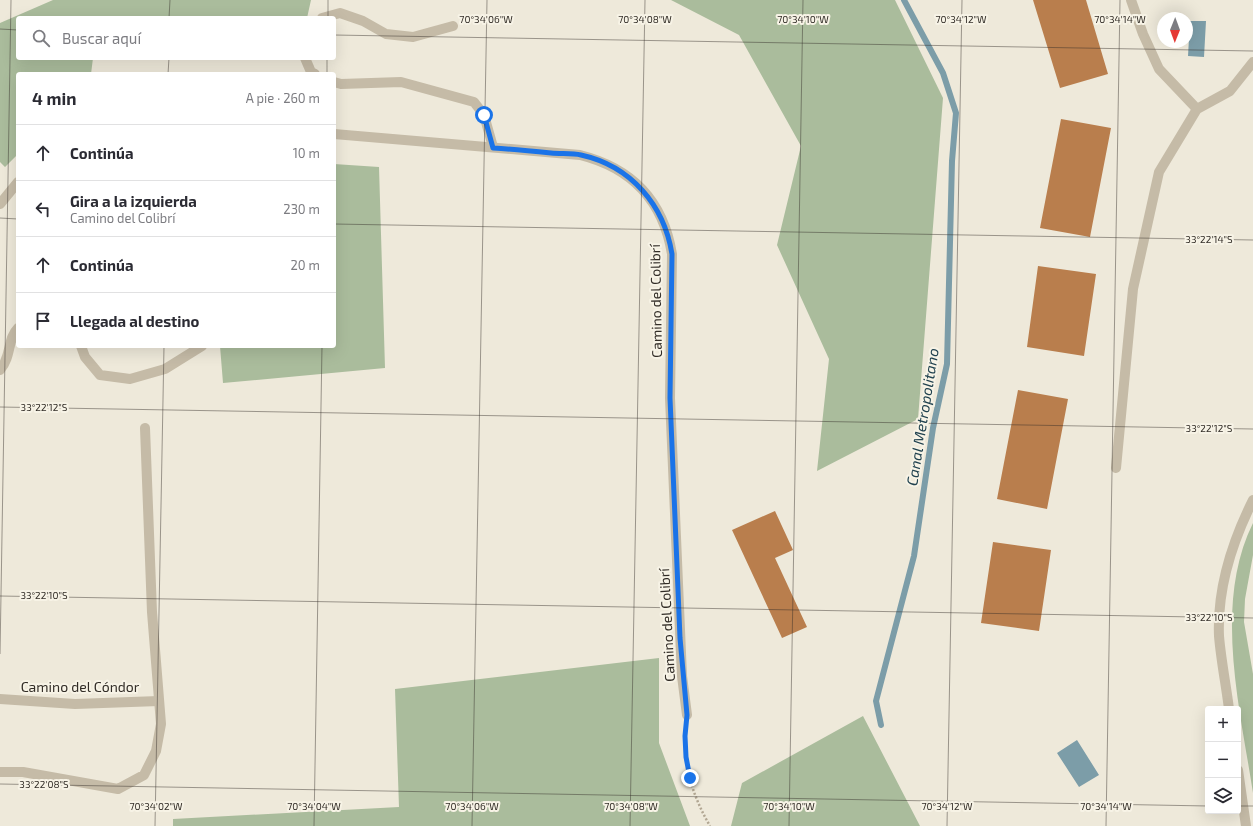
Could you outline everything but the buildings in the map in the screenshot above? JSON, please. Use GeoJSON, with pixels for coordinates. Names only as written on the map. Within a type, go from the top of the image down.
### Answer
{"type":"FeatureCollection","features":[{"type":"Feature","properties":{"kind":"street"},"geometry":{"type":"LineString","coordinates":[[1131,0],[1143,34],[1159,69],[1197,109]]}},
{"type":"Feature","properties":{"kind":"street"},"geometry":{"type":"LineString","coordinates":[[329,16],[340,13],[363,21],[386,34],[413,37],[453,26]]}},
{"type":"Feature","properties":{"kind":"street"},"geometry":{"type":"LineString","coordinates":[[306,60],[311,72]]}},
{"type":"Feature","properties":{"kind":"street"},"geometry":{"type":"LineString","coordinates":[[1116,468],[1134,281],[1159,172],[1197,109],[1230,91],[1253,62]]}},
{"type":"Feature","properties":{"kind":"street"},"geometry":{"type":"LineString","coordinates":[[336,83],[341,84],[401,82],[474,102],[484,115],[493,148]]}},
{"type":"Feature","properties":{"kind":"street","name":"Camino del Colibrí"},"geometry":{"type":"LineString","coordinates":[[336,134],[580,155],[610,165],[623,172],[647,195],[657,208],[670,238],[672,254],[670,398],[680,638],[687,715]]}},
{"type":"Feature","properties":{"kind":"street"},"geometry":{"type":"LineString","coordinates":[[0,204],[16,184]]}},
{"type":"Feature","properties":{"kind":"street"},"geometry":{"type":"LineString","coordinates":[[0,370],[7,362],[13,333],[16,330]]}},
{"type":"Feature","properties":{"kind":"street"},"geometry":{"type":"LineString","coordinates":[[82,348],[85,357],[100,375],[130,379],[165,369],[199,348]]}},
{"type":"Feature","properties":{"kind":"street"},"geometry":{"type":"LineString","coordinates":[[0,772],[23,772],[118,789],[144,775],[156,752],[161,724],[152,612],[145,428]]}},
{"type":"Feature","properties":{"kind":"street"},"geometry":{"type":"LineString","coordinates":[[1229,706],[1219,635],[1222,589],[1234,542],[1253,500]]}},
{"type":"Feature","properties":{"kind":"street","name":"Camino del Cóndor"},"geometry":{"type":"LineString","coordinates":[[0,699],[75,704],[117,704],[159,700]]}},
{"type":"Feature","properties":{"kind":"street"},"geometry":{"type":"LineString","coordinates":[[1239,778],[1246,826]]}},
{"type":"Feature","properties":{"kind":"path"},"geometry":{"type":"LineString","coordinates":[[687,715],[686,750],[690,778],[696,798],[710,826]]}},
{"type":"Feature","properties":{"kind":"green space"},"geometry":{"type":"Polygon","coordinates":[[[53,0],[311,0],[307,16],[16,16],[53,0]]]}},
{"type":"Feature","properties":{"kind":"green space"},"geometry":{"type":"Polygon","coordinates":[[[671,0],[895,0],[943,98],[918,419],[817,471],[829,359],[777,245],[801,146],[739,35],[671,0]]]}},
{"type":"Feature","properties":{"kind":"green space"},"geometry":{"type":"Polygon","coordinates":[[[16,16],[16,60],[93,60],[91,72],[16,72],[16,156],[5,167],[0,162],[0,23],[16,16]]]}},
{"type":"Feature","properties":{"kind":"green space"},"geometry":{"type":"Polygon","coordinates":[[[336,164],[379,167],[385,368],[223,383],[220,348],[336,348],[336,164]]]}},
{"type":"Feature","properties":{"kind":"green space"},"geometry":{"type":"Polygon","coordinates":[[[1253,523],[1253,555],[1245,599],[1244,622],[1253,674],[1253,793],[1241,719],[1241,706],[1239,706],[1237,692],[1233,656],[1232,622],[1234,587],[1241,554],[1253,523]]]}},
{"type":"Feature","properties":{"kind":"green space"},"geometry":{"type":"Polygon","coordinates":[[[659,658],[659,743],[690,826],[173,826],[173,819],[399,807],[395,689],[659,658]]]}},
{"type":"Feature","properties":{"kind":"green space"},"geometry":{"type":"Polygon","coordinates":[[[863,716],[920,826],[731,826],[742,783],[863,716]]]}},
{"type":"Feature","properties":{"kind":"water"},"geometry":{"type":"Polygon","coordinates":[[[1193,21],[1206,21],[1204,57],[1188,56],[1188,48],[1193,48],[1193,21]]]}},
{"type":"Feature","properties":{"kind":"water"},"geometry":{"type":"Polygon","coordinates":[[[1077,740],[1099,775],[1079,787],[1057,753],[1077,740]]]}},
{"type":"Feature","properties":{"kind":"waterway","name":"Canal Metropolitano"},"geometry":{"type":"LineString","coordinates":[[881,725],[876,701],[914,556],[933,428],[947,364],[952,161],[956,113],[943,73],[904,0]]}},
{"type":"Feature","properties":{"kind":"route"},"geometry":{"type":"LineString","coordinates":[[484,115],[493,148],[580,155],[595,159],[623,172],[636,183],[657,208],[670,238],[672,254],[670,398],[682,676],[687,715],[685,736],[686,757],[690,778]]}}]}
